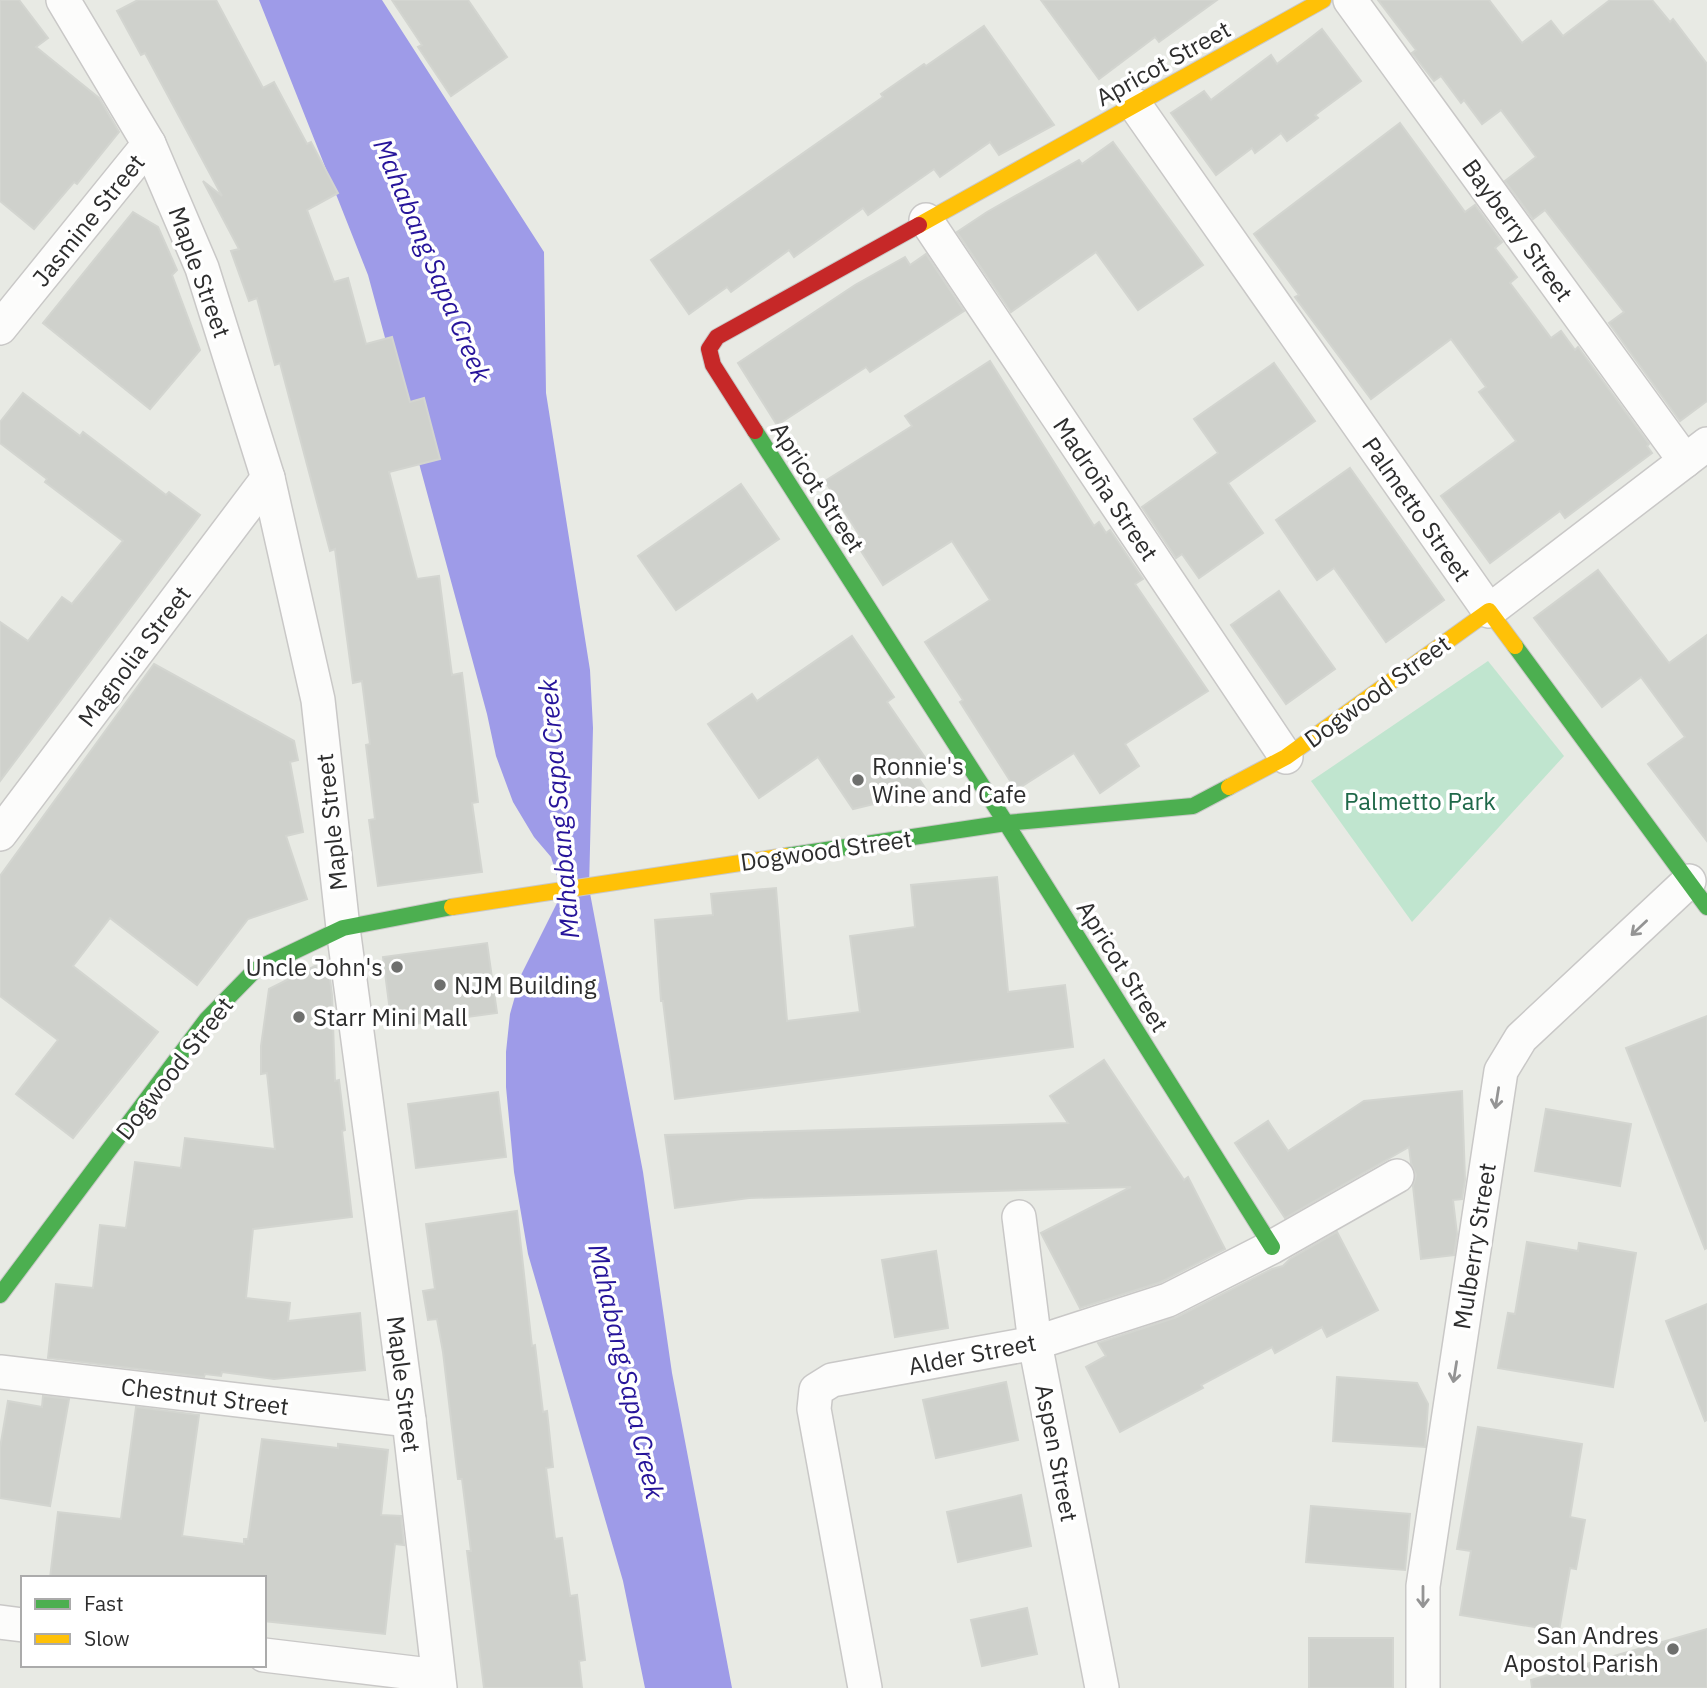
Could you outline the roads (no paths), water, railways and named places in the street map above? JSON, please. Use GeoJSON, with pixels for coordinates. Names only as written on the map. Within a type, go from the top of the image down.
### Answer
{"type":"FeatureCollection","features":[{"type":"Feature","properties":{"kind":"street","name":"Maple Street"},"geometry":{"type":"LineString","coordinates":[[63,0],[149,144],[202,268],[268,478],[318,700],[343,928],[410,1420],[439,1682]]}},
{"type":"Feature","properties":{"kind":"street","name":"Apricot Street"},"geometry":{"type":"LineString","coordinates":[[1272,1247],[1006,823],[713,365],[709,349],[717,337],[1323,0]]}},
{"type":"Feature","properties":{"kind":"street","name":"Bayberry Street"},"geometry":{"type":"LineString","coordinates":[[1350,0],[1696,452]]}},
{"type":"Feature","properties":{"kind":"street","name":"Palmetto Street"},"geometry":{"type":"LineString","coordinates":[[1135,105],[1489,611],[1698,894]]}},
{"type":"Feature","properties":{"kind":"street","name":"Jasmine Street"},"geometry":{"type":"LineString","coordinates":[[0,328],[149,144]]}},
{"type":"Feature","properties":{"kind":"street","name":"Madroña Street"},"geometry":{"type":"LineString","coordinates":[[926,220],[1286,757]]}},
{"type":"Feature","properties":{"kind":"street","name":"Dogwood Street"},"geometry":{"type":"LineString","coordinates":[[0,1295],[207,1019],[255,970],[343,928],[481,902],[1006,823],[1193,806],[1286,757],[1489,611],[1696,452]]}},
{"type":"Feature","properties":{"kind":"street","name":"Magnolia Street"},"geometry":{"type":"LineString","coordinates":[[0,834],[268,478]]}},
{"type":"Feature","properties":{"kind":"street","name":"Mulberry Street"},"geometry":{"type":"LineString","coordinates":[[1423,1688],[1423,1586],[1501,1072],[1521,1038],[1698,894]]}},
{"type":"Feature","properties":{"kind":"street","name":"Alder Street"},"geometry":{"type":"LineString","coordinates":[[865,1688],[814,1409],[816,1391],[832,1380],[1035,1343],[1168,1300],[1272,1247],[1396,1176]]}},
{"type":"Feature","properties":{"kind":"street","name":"Aspen Street"},"geometry":{"type":"LineString","coordinates":[[1019,1217],[1035,1343],[1102,1688]]}},
{"type":"Feature","properties":{"kind":"street","name":"Chestnut Street"},"geometry":{"type":"LineString","coordinates":[[0,1372],[410,1420]]}},
{"type":"Feature","properties":{"kind":"street"},"geometry":{"type":"LineString","coordinates":[[0,1622],[21,1625]]}},
{"type":"Feature","properties":{"kind":"street"},"geometry":{"type":"LineString","coordinates":[[266,1655],[439,1682]]}},
{"type":"Feature","properties":{"kind":"water","name":"Mahabang Sapa Creek"},"geometry":{"type":"Polygon","coordinates":[[[259,0],[382,0],[544,252],[546,393],[590,670],[593,728],[589,888],[643,1172],[672,1373],[732,1688],[645,1688],[623,1581],[528,1254],[514,1172],[506,1087],[510,1014],[521,975],[557,903],[558,879],[551,857],[534,837],[513,802],[496,756],[487,714],[368,275],[259,0]]]}},
{"type":"Feature","properties":{"kind":"place","name":"Ronnie's Wine and Cafe"},"geometry":{"type":"Point","coordinates":[858,780]}},
{"type":"Feature","properties":{"kind":"place","name":"Uncle John's"},"geometry":{"type":"Point","coordinates":[397,967]}},
{"type":"Feature","properties":{"kind":"place","name":"NJM Building"},"geometry":{"type":"Point","coordinates":[440,985]}},
{"type":"Feature","properties":{"kind":"place","name":"Starr Mini Mall"},"geometry":{"type":"Point","coordinates":[299,1017]}},
{"type":"Feature","properties":{"kind":"place","name":"San Andres Apostol Parish"},"geometry":{"type":"Point","coordinates":[1673,1649]}},
{"type":"Feature","properties":{"kind":"park label","name":"Palmetto Park"},"geometry":{"type":"Point","coordinates":[1420,801]}}]}
